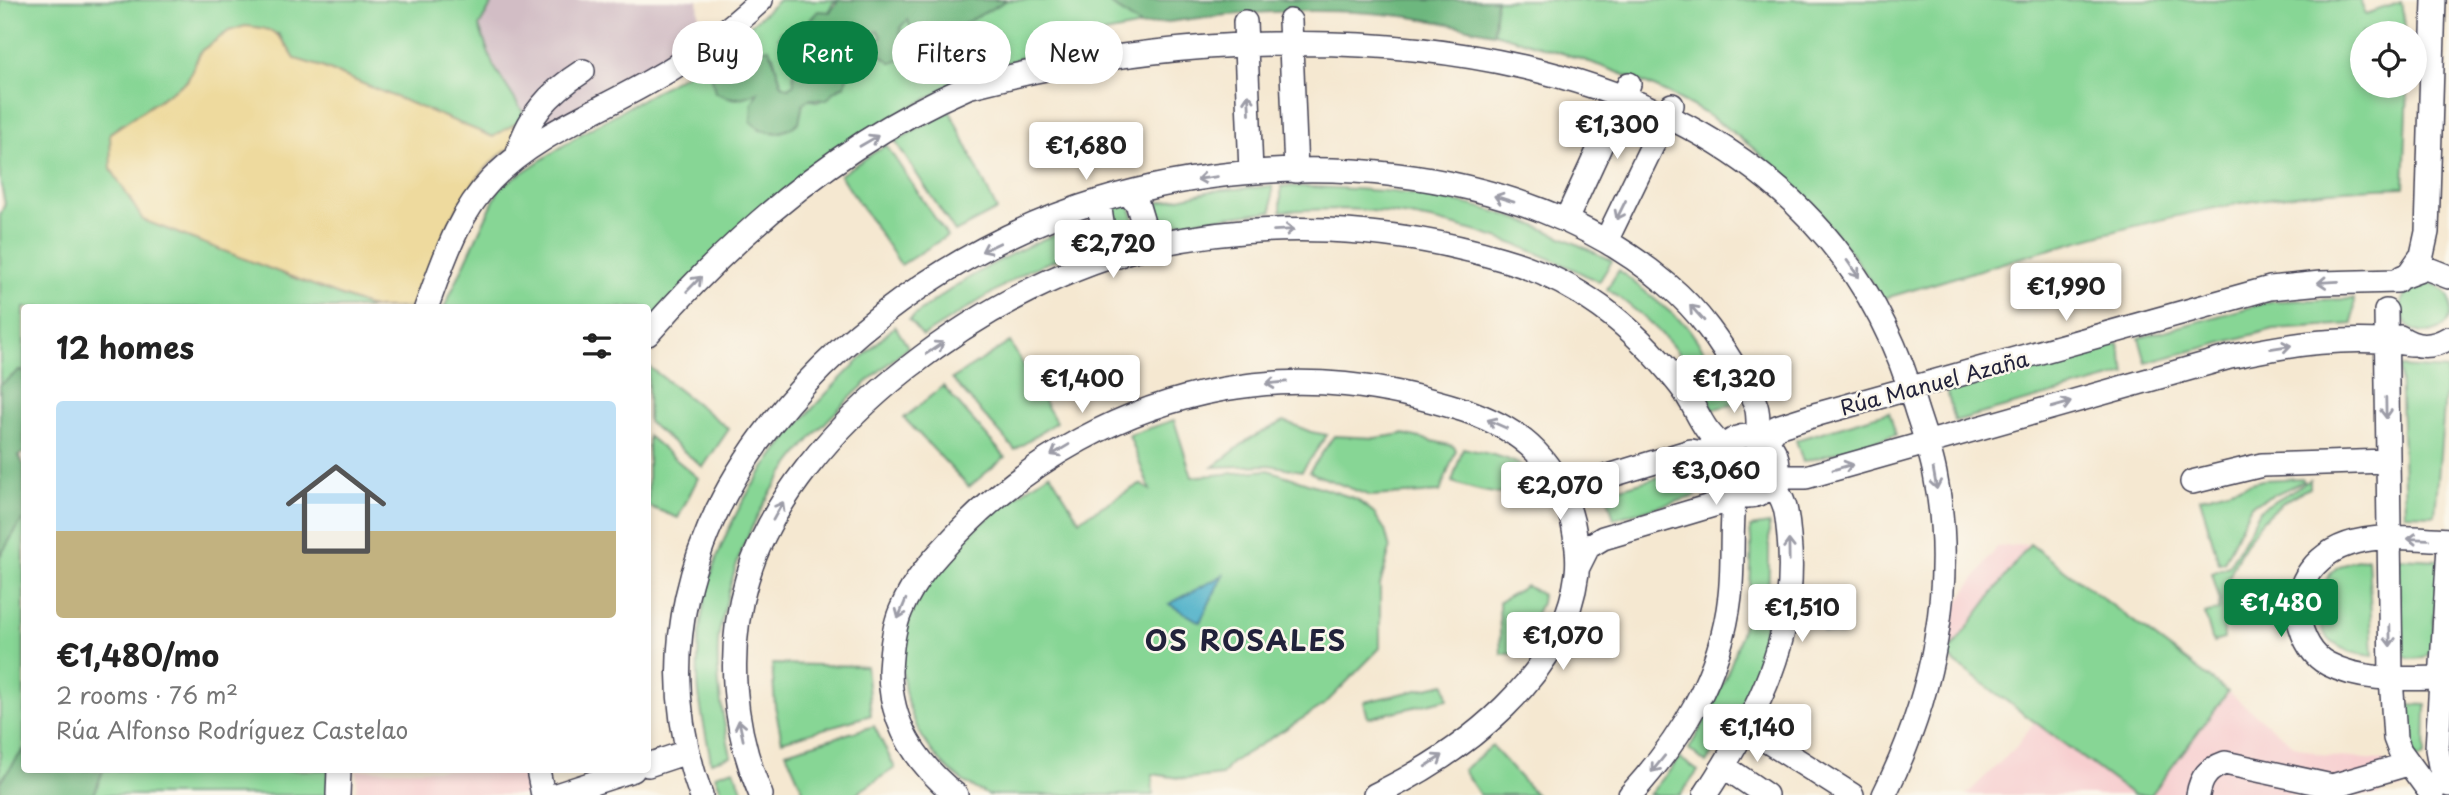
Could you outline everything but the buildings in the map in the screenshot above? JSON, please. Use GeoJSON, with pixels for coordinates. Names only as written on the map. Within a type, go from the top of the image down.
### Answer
{"type":"FeatureCollection","features":[{"type":"Feature","properties":{"kind":"street"},"geometry":{"type":"LineString","coordinates":[[428,304],[453,238],[468,209],[490,180],[517,157],[690,57],[761,0]]}},
{"type":"Feature","properties":{"kind":"street"},"geometry":{"type":"LineString","coordinates":[[2432,795],[2408,764],[2395,738],[2388,539],[2386,311],[2387,300],[2403,276],[2422,255],[2427,232],[2434,0]]}},
{"type":"Feature","properties":{"kind":"street"},"geometry":{"type":"LineString","coordinates":[[1251,172],[1235,23],[1301,21],[1296,171]]}},
{"type":"Feature","properties":{"kind":"street"},"geometry":{"type":"LineString","coordinates":[[651,331],[700,278],[777,205],[851,151],[906,119],[967,88],[1030,64],[1179,29]]}},
{"type":"Feature","properties":{"kind":"street"},"geometry":{"type":"LineString","coordinates":[[1490,39],[1591,68],[1629,84],[1672,105],[1733,143],[1781,183],[1825,229],[1859,277],[1888,328],[1911,388],[1927,443],[1936,477],[1941,526],[1940,616],[1924,694],[1902,759],[1884,795]]}},
{"type":"Feature","properties":{"kind":"street"},"geometry":{"type":"LineString","coordinates":[[517,157],[521,139],[538,107],[560,86],[583,71]]}},
{"type":"Feature","properties":{"kind":"street"},"geometry":{"type":"LineString","coordinates":[[1566,220],[1629,84]]}},
{"type":"Feature","properties":{"kind":"street"},"geometry":{"type":"LineString","coordinates":[[1607,239],[1672,105]]}},
{"type":"Feature","properties":{"kind":"street"},"geometry":{"type":"LineString","coordinates":[[701,795],[687,752],[678,680],[679,637],[685,594],[702,538],[727,487],[761,437],[812,377],[888,310],[936,276],[1041,222],[1127,193],[1203,178],[1251,172],[1296,171],[1350,172],[1418,179],[1483,192],[1566,220],[1607,239],[1643,263],[1684,298],[1709,326],[1757,407],[1762,439],[1778,461],[1774,481],[1784,496],[1790,546],[1787,603],[1775,666],[1748,729],[1705,795]]}},
{"type":"Feature","properties":{"kind":"street"},"geometry":{"type":"LineString","coordinates":[[1127,193],[1137,203],[1150,246]]}},
{"type":"Feature","properties":{"kind":"street"},"geometry":{"type":"LineString","coordinates":[[1099,201],[1103,232],[1109,247],[1118,256]]}},
{"type":"Feature","properties":{"kind":"street"},"geometry":{"type":"LineString","coordinates":[[761,795],[739,726],[735,654],[748,577],[776,514],[795,483],[856,414],[923,356],[974,321],[1040,286],[1118,256],[1150,246],[1264,231],[1349,229],[1394,234],[1504,259],[1552,277],[1594,300],[1639,337],[1682,388],[1707,434],[1721,451],[1719,475],[1732,491],[1730,596],[1715,664],[1684,728],[1630,795]]}},
{"type":"Feature","properties":{"kind":"street"},"geometry":{"type":"LineString","coordinates":[[2427,232],[2445,274]]}},
{"type":"Feature","properties":{"kind":"street","name":"Rúa Manuel Azaña"},"geometry":{"type":"LineString","coordinates":[[1558,478],[1589,482],[1691,451],[1721,451],[1740,436],[1762,439],[1777,427],[2270,288],[2403,276],[2426,268],[2445,274]]}},
{"type":"Feature","properties":{"kind":"street"},"geometry":{"type":"LineString","coordinates":[[2386,311],[2395,332],[2411,344]]}},
{"type":"Feature","properties":{"kind":"street"},"geometry":{"type":"LineString","coordinates":[[1578,567],[1588,547],[1603,538],[1717,504],[1732,491],[1759,494],[1774,481],[1807,477],[2231,356],[2308,343],[2360,338],[2431,346],[2446,341]]}},
{"type":"Feature","properties":{"kind":"street"},"geometry":{"type":"LineString","coordinates":[[956,795],[932,776],[916,756],[895,715],[891,657],[899,613],[914,584],[936,556],[980,511],[1022,474],[1074,442],[1161,404],[1223,389],[1284,382],[1335,382],[1383,388],[1475,414],[1508,429],[1533,448],[1558,478],[1577,541],[1578,567],[1573,600],[1565,624],[1553,649],[1530,679],[1466,738],[1405,779],[1375,795]]}},
{"type":"Feature","properties":{"kind":"street"},"geometry":{"type":"LineString","coordinates":[[2192,482],[2262,465],[2387,461]]}},
{"type":"Feature","properties":{"kind":"street"},"geometry":{"type":"LineString","coordinates":[[1589,482],[1580,507],[1582,519],[1588,529],[1603,538]]}},
{"type":"Feature","properties":{"kind":"street"},"geometry":{"type":"LineString","coordinates":[[2445,678],[2357,675],[2326,663],[2314,654],[2302,635],[2298,613],[2305,577],[2331,549],[2351,542],[2388,539],[2449,540]]}},
{"type":"Feature","properties":{"kind":"street"},"geometry":{"type":"LineString","coordinates":[[2449,546],[2443,750],[2440,766],[2449,785]]}},
{"type":"Feature","properties":{"kind":"street"},"geometry":{"type":"LineString","coordinates":[[1748,729],[1852,795]]}},
{"type":"Feature","properties":{"kind":"street"},"geometry":{"type":"LineString","coordinates":[[651,764],[687,752]]}},
{"type":"Feature","properties":{"kind":"street"},"geometry":{"type":"LineString","coordinates":[[2198,795],[2200,782],[2211,767],[2225,762],[2332,786],[2408,764]]}},
{"type":"Feature","properties":{"kind":"street"},"geometry":{"type":"LineString","coordinates":[[1725,767],[1766,795]]}},
{"type":"Feature","properties":{"kind":"street"},"geometry":{"type":"LineString","coordinates":[[338,795],[339,773]]}},
{"type":"Feature","properties":{"kind":"street"},"geometry":{"type":"LineString","coordinates":[[539,773],[543,795]]}},
{"type":"Feature","properties":{"kind":"street"},"geometry":{"type":"LineString","coordinates":[[556,795],[624,773]]}},
{"type":"Feature","properties":{"kind":"shaded area"},"geometry":{"type":"Polygon","coordinates":[[[494,0],[698,0],[698,21],[672,21],[672,58],[537,133],[493,65],[479,26],[494,0]]]}},
{"type":"Feature","properties":{"kind":"shaded area"},"geometry":{"type":"Polygon","coordinates":[[[2030,544],[2228,692],[2295,746],[2325,756],[2382,760],[2402,789],[2383,787],[2378,795],[1966,795],[2016,747],[2034,722],[1946,656],[1957,604],[1997,547],[2030,544]]]}},
{"type":"Feature","properties":{"kind":"shaded area"},"geometry":{"type":"Polygon","coordinates":[[[357,773],[526,773],[530,795],[356,795],[357,773]]]}},
{"type":"Feature","properties":{"kind":"green space"},"geometry":{"type":"Polygon","coordinates":[[[0,0],[494,0],[479,26],[493,65],[526,117],[493,137],[319,66],[294,59],[279,34],[229,31],[201,51],[187,81],[110,133],[143,220],[363,304],[21,304],[21,371],[0,385],[0,215],[5,204],[0,180],[0,0]]]}},
{"type":"Feature","properties":{"kind":"green space"},"geometry":{"type":"Polygon","coordinates":[[[779,0],[839,0],[833,3],[825,21],[777,21],[777,68],[773,55],[763,60],[763,21],[755,21],[779,0]]]}},
{"type":"Feature","properties":{"kind":"green space"},"geometry":{"type":"Polygon","coordinates":[[[839,0],[1007,0],[969,21],[892,21],[892,63],[878,53],[878,40],[882,37],[878,31],[878,21],[809,21],[818,11],[830,12],[839,0]]]}},
{"type":"Feature","properties":{"kind":"green space"},"geometry":{"type":"Polygon","coordinates":[[[1007,0],[1105,0],[1141,26],[1123,29],[1123,21],[1025,21],[1025,56],[1011,61],[1011,21],[969,21],[1007,0]]]}},
{"type":"Feature","properties":{"kind":"green space"},"geometry":{"type":"Polygon","coordinates":[[[1105,0],[1496,0],[1494,33],[1406,16],[1330,11],[1235,14],[1141,26],[1105,0]]]}},
{"type":"Feature","properties":{"kind":"green space"},"geometry":{"type":"Polygon","coordinates":[[[1496,0],[2360,0],[2366,14],[2401,2],[2404,21],[2350,21],[2350,98],[2408,98],[2404,187],[2335,191],[2204,210],[2075,242],[1882,299],[1842,241],[1794,186],[1767,160],[1709,116],[1679,99],[1611,70],[1494,33],[1496,0]]]}},
{"type":"Feature","properties":{"kind":"green space"},"geometry":{"type":"Polygon","coordinates":[[[878,31],[892,47],[892,84],[958,84],[867,130],[651,324],[651,304],[446,304],[500,187],[581,134],[672,82],[735,84],[727,98],[738,99],[759,91],[759,130],[779,133],[799,122],[803,103],[809,99],[818,102],[845,84],[878,84],[878,31]]]}},
{"type":"Feature","properties":{"kind":"green space"},"geometry":{"type":"Polygon","coordinates":[[[769,48],[777,71],[777,84],[788,88],[794,84],[845,84],[834,91],[827,100],[809,99],[803,103],[799,122],[793,127],[781,132],[769,132],[751,122],[752,103],[758,92],[736,98],[715,92],[713,84],[763,84],[763,50],[769,48]]]}},
{"type":"Feature","properties":{"kind":"green space"},"geometry":{"type":"Polygon","coordinates":[[[950,111],[997,210],[955,232],[895,141],[950,111]]]}},
{"type":"Feature","properties":{"kind":"green space"},"geometry":{"type":"Polygon","coordinates":[[[886,145],[947,236],[901,265],[840,175],[886,145]]]}},
{"type":"Feature","properties":{"kind":"green space"},"geometry":{"type":"Polygon","coordinates":[[[1272,186],[1272,211],[1162,225],[1157,203],[1211,191],[1272,186]]]}},
{"type":"Feature","properties":{"kind":"green space"},"geometry":{"type":"Polygon","coordinates":[[[1281,186],[1393,192],[1476,206],[1531,224],[1612,261],[1599,282],[1514,244],[1424,219],[1352,209],[1281,211],[1281,186]]]}},
{"type":"Feature","properties":{"kind":"green space"},"geometry":{"type":"Polygon","coordinates":[[[1124,205],[1131,207],[1137,238],[1124,243],[1116,241],[1111,209],[1124,205]]]}},
{"type":"Feature","properties":{"kind":"green space"},"geometry":{"type":"Polygon","coordinates":[[[1088,222],[1094,245],[1029,270],[923,336],[909,320],[994,263],[1088,222]]]}},
{"type":"Feature","properties":{"kind":"green space"},"geometry":{"type":"Polygon","coordinates":[[[1619,270],[1687,326],[1722,377],[1735,404],[1713,409],[1693,373],[1669,342],[1640,314],[1607,289],[1619,270]]]}},
{"type":"Feature","properties":{"kind":"green space"},"geometry":{"type":"Polygon","coordinates":[[[2417,285],[2435,285],[2449,299],[2449,317],[2435,331],[2417,331],[2403,317],[2403,299],[2417,285]]]}},
{"type":"Feature","properties":{"kind":"green space"},"geometry":{"type":"Polygon","coordinates":[[[2354,299],[2353,324],[2274,329],[2146,363],[2139,338],[2272,301],[2354,299]]]}},
{"type":"Feature","properties":{"kind":"green space"},"geometry":{"type":"Polygon","coordinates":[[[895,326],[908,347],[818,430],[792,461],[751,529],[736,567],[718,640],[719,686],[731,756],[711,762],[698,682],[700,626],[711,574],[730,527],[754,483],[785,441],[819,401],[895,326]]]}},
{"type":"Feature","properties":{"kind":"green space"},"geometry":{"type":"Polygon","coordinates":[[[1010,342],[1056,422],[1015,450],[952,379],[1010,342]]]}},
{"type":"Feature","properties":{"kind":"green space"},"geometry":{"type":"Polygon","coordinates":[[[2118,344],[2126,374],[1955,421],[1947,391],[2118,344]]]}},
{"type":"Feature","properties":{"kind":"green space"},"geometry":{"type":"Polygon","coordinates":[[[2400,367],[2447,370],[2435,515],[2405,514],[2400,367]]]}},
{"type":"Feature","properties":{"kind":"green space"},"geometry":{"type":"Polygon","coordinates":[[[651,368],[729,429],[703,467],[651,424],[651,368]]]}},
{"type":"Feature","properties":{"kind":"green space"},"geometry":{"type":"Polygon","coordinates":[[[21,371],[21,522],[0,556],[0,385],[21,371]]]}},
{"type":"Feature","properties":{"kind":"green space"},"geometry":{"type":"Polygon","coordinates":[[[943,386],[1005,457],[969,487],[904,418],[943,386]]]}},
{"type":"Feature","properties":{"kind":"green space"},"geometry":{"type":"Polygon","coordinates":[[[1889,412],[1896,435],[1803,462],[1796,440],[1889,412]]]}},
{"type":"Feature","properties":{"kind":"green space"},"geometry":{"type":"Polygon","coordinates":[[[1174,420],[1192,477],[1268,470],[1356,499],[1373,512],[1385,530],[1390,549],[1380,585],[1380,648],[1324,705],[1231,763],[1222,775],[1186,779],[1152,774],[1153,795],[988,795],[962,781],[941,762],[924,739],[912,714],[904,687],[906,630],[926,583],[974,530],[1050,473],[1079,520],[1140,484],[1150,490],[1129,435],[1174,420]]]}},
{"type":"Feature","properties":{"kind":"green space"},"geometry":{"type":"Polygon","coordinates":[[[1284,421],[1311,432],[1327,435],[1302,471],[1269,465],[1213,467],[1249,439],[1284,421]]]}},
{"type":"Feature","properties":{"kind":"green space"},"geometry":{"type":"Polygon","coordinates":[[[1403,434],[1453,446],[1456,450],[1440,492],[1370,496],[1309,472],[1334,436],[1376,438],[1403,434]]]}},
{"type":"Feature","properties":{"kind":"green space"},"geometry":{"type":"Polygon","coordinates":[[[651,439],[698,478],[678,518],[651,507],[651,439]]]}},
{"type":"Feature","properties":{"kind":"green space"},"geometry":{"type":"Polygon","coordinates":[[[1463,448],[1495,455],[1517,464],[1532,478],[1535,488],[1507,495],[1452,482],[1463,448]]]}},
{"type":"Feature","properties":{"kind":"green space"},"geometry":{"type":"Polygon","coordinates":[[[1748,449],[1759,454],[1764,465],[1759,476],[1748,481],[1737,476],[1732,465],[1737,454],[1748,449]]]}},
{"type":"Feature","properties":{"kind":"green space"},"geometry":{"type":"Polygon","coordinates":[[[1688,469],[1696,496],[1614,519],[1606,492],[1688,469]]]}},
{"type":"Feature","properties":{"kind":"green space"},"geometry":{"type":"Polygon","coordinates":[[[2302,478],[2304,481],[2251,505],[2224,562],[2219,563],[2200,498],[2262,480],[2302,478]]]}},
{"type":"Feature","properties":{"kind":"green space"},"geometry":{"type":"Polygon","coordinates":[[[2310,480],[2310,488],[2282,503],[2248,539],[2225,591],[2224,639],[2213,642],[2205,614],[2219,610],[2220,601],[2212,573],[2229,566],[2261,509],[2310,480]]]}},
{"type":"Feature","properties":{"kind":"green space"},"geometry":{"type":"Polygon","coordinates":[[[21,522],[21,753],[0,782],[0,556],[21,522]]]}},
{"type":"Feature","properties":{"kind":"green space"},"geometry":{"type":"Polygon","coordinates":[[[1769,524],[1768,602],[1759,659],[1743,700],[1706,763],[1689,749],[1717,696],[1738,643],[1750,588],[1750,527],[1769,524]]]}},
{"type":"Feature","properties":{"kind":"green space"},"geometry":{"type":"Polygon","coordinates":[[[2030,544],[2228,692],[2151,795],[2133,795],[1946,656],[2030,544]]]}},
{"type":"Feature","properties":{"kind":"green space"},"geometry":{"type":"Polygon","coordinates":[[[2368,558],[2373,656],[2351,652],[2332,642],[2325,634],[2319,613],[2322,590],[2333,571],[2344,564],[2368,558]]]}},
{"type":"Feature","properties":{"kind":"green space"},"geometry":{"type":"Polygon","coordinates":[[[2398,558],[2439,560],[2431,651],[2424,658],[2409,659],[2401,654],[2398,558]]]}},
{"type":"Feature","properties":{"kind":"green space"},"geometry":{"type":"Polygon","coordinates":[[[1526,586],[1542,594],[1541,603],[1517,654],[1501,654],[1499,602],[1526,586]]]}},
{"type":"Feature","properties":{"kind":"green space"},"geometry":{"type":"Polygon","coordinates":[[[772,664],[866,666],[871,715],[782,741],[775,706],[772,664]]]}},
{"type":"Feature","properties":{"kind":"green space"},"geometry":{"type":"Polygon","coordinates":[[[1445,684],[1448,699],[1368,718],[1364,702],[1445,684]]]}},
{"type":"Feature","properties":{"kind":"green space"},"geometry":{"type":"Polygon","coordinates":[[[2401,704],[2426,705],[2425,755],[2420,759],[2414,758],[2407,745],[2401,704]]]}},
{"type":"Feature","properties":{"kind":"green space"},"geometry":{"type":"Polygon","coordinates":[[[874,726],[895,768],[854,795],[805,795],[786,752],[874,726]]]}},
{"type":"Feature","properties":{"kind":"green space"},"geometry":{"type":"Polygon","coordinates":[[[1492,746],[1536,795],[1480,795],[1463,770],[1492,746]]]}},
{"type":"Feature","properties":{"kind":"green space"},"geometry":{"type":"Polygon","coordinates":[[[21,753],[21,773],[102,773],[94,795],[0,795],[0,782],[21,753]]]}},
{"type":"Feature","properties":{"kind":"green space"},"geometry":{"type":"Polygon","coordinates":[[[1680,758],[1698,771],[1680,795],[1649,795],[1680,758]]]}},
{"type":"Feature","properties":{"kind":"green space"},"geometry":{"type":"Polygon","coordinates":[[[734,769],[744,795],[723,795],[715,775],[734,769]]]}},
{"type":"Feature","properties":{"kind":"green space"},"geometry":{"type":"Polygon","coordinates":[[[102,773],[329,773],[329,795],[94,795],[102,773]]]}},
{"type":"Feature","properties":{"kind":"sand"},"geometry":{"type":"Polygon","coordinates":[[[245,26],[270,30],[285,43],[295,59],[319,66],[493,137],[526,117],[537,133],[499,156],[470,188],[448,226],[418,304],[363,304],[143,220],[111,169],[110,133],[187,81],[201,51],[229,31],[245,26]]]}},
{"type":"Feature","properties":{"kind":"water"},"geometry":{"type":"Polygon","coordinates":[[[1223,575],[1200,622],[1169,604],[1223,575]]]}},
{"type":"Feature","properties":{"kind":"water"},"geometry":{"type":"Polygon","coordinates":[[[1828,597],[1846,599],[1841,635],[1823,632],[1828,597]]]}},
{"type":"Feature","properties":{"kind":"district","name":"OS ROSALES"},"geometry":{"type":"Point","coordinates":[1246,639]}}]}
